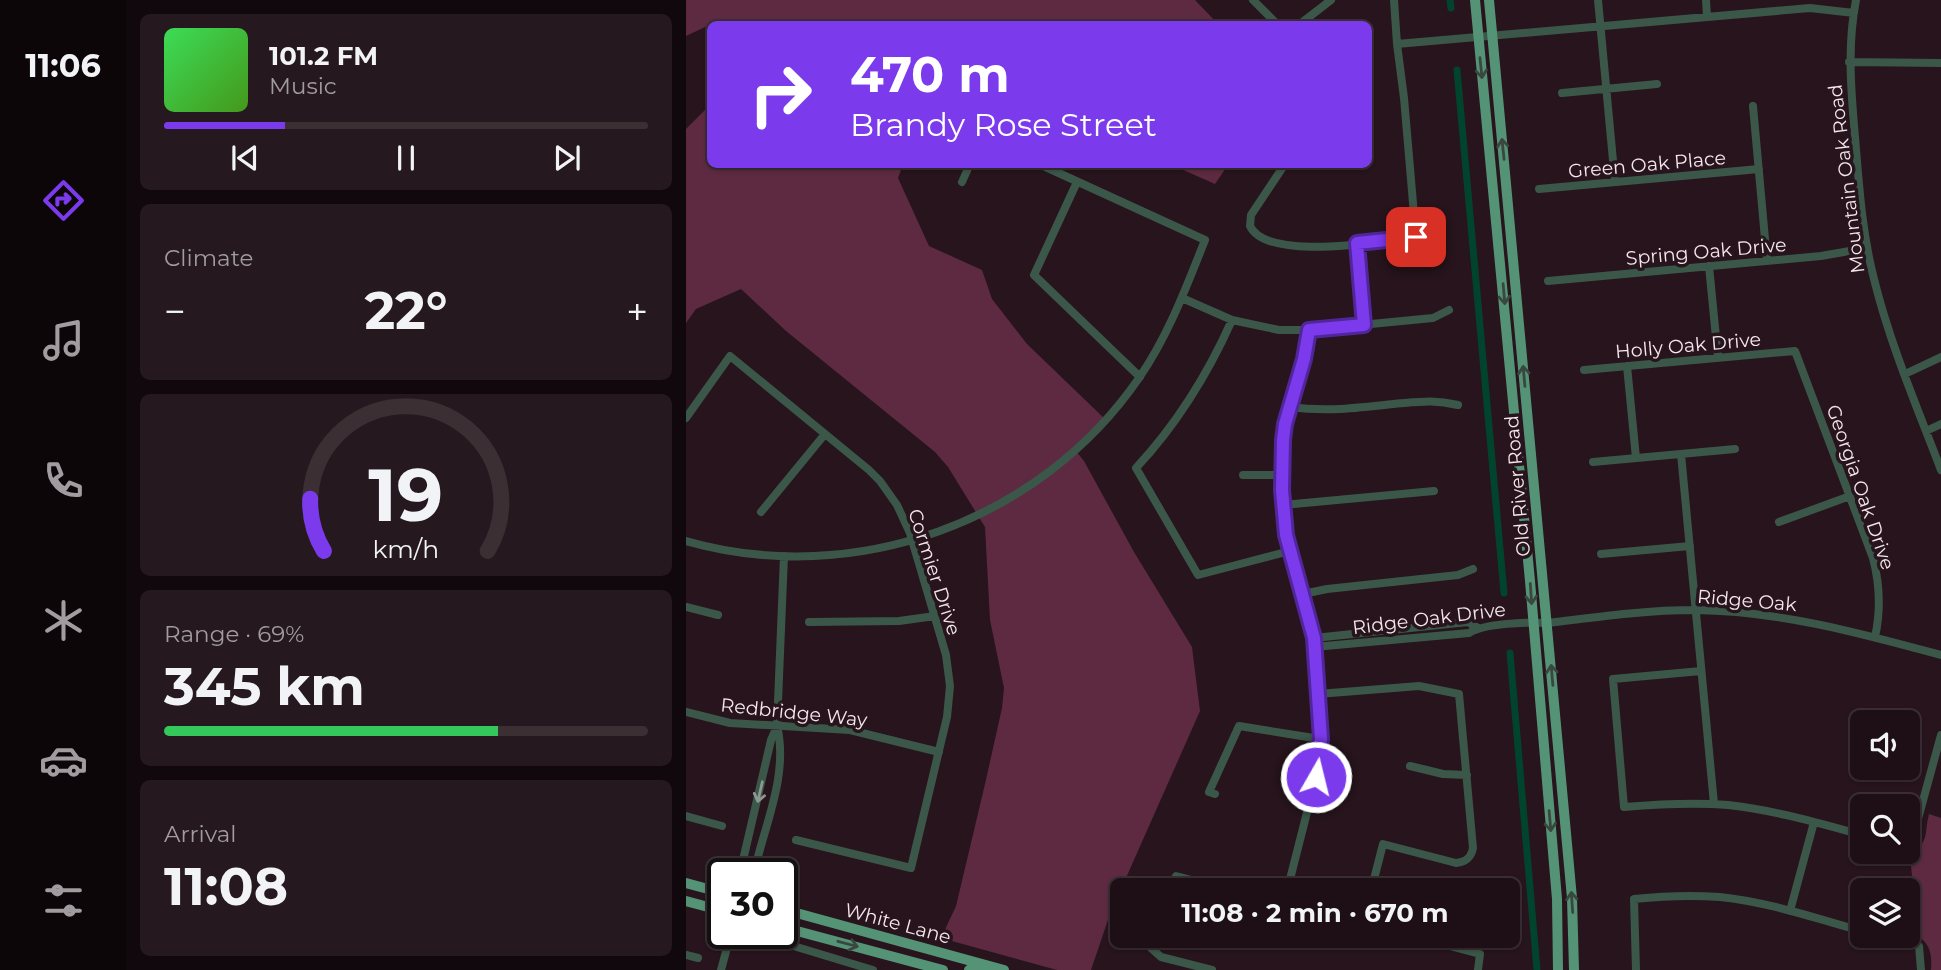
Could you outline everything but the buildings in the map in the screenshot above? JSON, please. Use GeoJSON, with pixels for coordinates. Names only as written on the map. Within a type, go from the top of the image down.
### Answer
{"type":"FeatureCollection","features":[{"type":"Feature","properties":{"kind":"main road","name":"Old River Road"},"geometry":{"type":"LineString","coordinates":[[1475,0],[1557,900],[1558,970]]}},
{"type":"Feature","properties":{"kind":"main road","name":"Old River Road"},"geometry":{"type":"LineString","coordinates":[[1489,0],[1572,898],[1574,970]]}},
{"type":"Feature","properties":{"kind":"main road"},"geometry":{"type":"LineString","coordinates":[[686,883],[707,889]]}},
{"type":"Feature","properties":{"kind":"main road"},"geometry":{"type":"LineString","coordinates":[[686,901],[707,907]]}},
{"type":"Feature","properties":{"kind":"main road","name":"White Lane"},"geometry":{"type":"LineString","coordinates":[[798,913],[1004,970]]}},
{"type":"Feature","properties":{"kind":"main road","name":"White Lane"},"geometry":{"type":"LineString","coordinates":[[798,931],[943,970]]}},
{"type":"Feature","properties":{"kind":"main road"},"geometry":{"type":"LineString","coordinates":[[969,970],[981,970]]}},
{"type":"Feature","properties":{"kind":"street"},"geometry":{"type":"LineString","coordinates":[[1254,0],[1274,21]]}},
{"type":"Feature","properties":{"kind":"street"},"geometry":{"type":"LineString","coordinates":[[1304,21],[1331,0]]}},
{"type":"Feature","properties":{"kind":"street"},"geometry":{"type":"LineString","coordinates":[[1282,168],[1251,215],[1250,226],[1256,235],[1284,245],[1306,247],[1416,237],[1394,0]]}},
{"type":"Feature","properties":{"kind":"street"},"geometry":{"type":"LineString","coordinates":[[1598,0],[1615,182]]}},
{"type":"Feature","properties":{"kind":"street"},"geometry":{"type":"LineString","coordinates":[[1706,0],[1707,17]]}},
{"type":"Feature","properties":{"kind":"street","name":"Mountain Oak Road"},"geometry":{"type":"LineString","coordinates":[[1856,0],[1849,62],[1867,248],[1881,305],[1941,470]]}},
{"type":"Feature","properties":{"kind":"street"},"geometry":{"type":"LineString","coordinates":[[1397,44],[1810,8],[1854,13]]}},
{"type":"Feature","properties":{"kind":"street"},"geometry":{"type":"LineString","coordinates":[[1849,62],[1941,63]]}},
{"type":"Feature","properties":{"kind":"street"},"geometry":{"type":"LineString","coordinates":[[1562,93],[1657,84]]}},
{"type":"Feature","properties":{"kind":"street"},"geometry":{"type":"LineString","coordinates":[[1753,106],[1767,261]]}},
{"type":"Feature","properties":{"kind":"street"},"geometry":{"type":"LineString","coordinates":[[962,182],[968,168]]}},
{"type":"Feature","properties":{"kind":"street"},"geometry":{"type":"LineString","coordinates":[[686,541],[730,551],[784,556],[856,553],[912,541],[978,516],[1012,498],[1046,475],[1100,427],[1140,377],[1166,334],[1205,240],[1047,168]]}},
{"type":"Feature","properties":{"kind":"street","name":"Green Oak Place"},"geometry":{"type":"LineString","coordinates":[[1539,189],[1759,169]]}},
{"type":"Feature","properties":{"kind":"street"},"geometry":{"type":"LineString","coordinates":[[1077,182],[1034,275],[1140,377]]}},
{"type":"Feature","properties":{"kind":"street"},"geometry":{"type":"LineString","coordinates":[[1357,243],[1364,325]]}},
{"type":"Feature","properties":{"kind":"street","name":"Spring Oak Drive"},"geometry":{"type":"LineString","coordinates":[[1548,281],[1821,256],[1867,248]]}},
{"type":"Feature","properties":{"kind":"street"},"geometry":{"type":"LineString","coordinates":[[1709,266],[1718,358]]}},
{"type":"Feature","properties":{"kind":"street"},"geometry":{"type":"LineString","coordinates":[[1182,298],[1232,320],[1279,330],[1309,330],[1433,318],[1449,310]]}},
{"type":"Feature","properties":{"kind":"street"},"geometry":{"type":"LineString","coordinates":[[1232,320],[1196,391],[1168,431],[1136,468],[1198,575],[1290,551]]}},
{"type":"Feature","properties":{"kind":"street"},"geometry":{"type":"LineString","coordinates":[[1290,878],[1318,769],[1321,739],[1314,642],[1283,520],[1283,440],[1309,330]]}},
{"type":"Feature","properties":{"kind":"street","name":"Holly Oak Drive"},"geometry":{"type":"LineString","coordinates":[[1584,370],[1795,351]]}},
{"type":"Feature","properties":{"kind":"street","name":"Georgia Oak Drive"},"geometry":{"type":"LineString","coordinates":[[1795,351],[1876,570],[1880,601],[1875,637]]}},
{"type":"Feature","properties":{"kind":"street","name":"Cormier Drive"},"geometry":{"type":"LineString","coordinates":[[686,418],[730,356],[869,470],[897,505],[912,541],[946,655],[950,686],[947,717],[911,868],[796,840]]}},
{"type":"Feature","properties":{"kind":"street"},"geometry":{"type":"LineString","coordinates":[[1905,373],[1941,357]]}},
{"type":"Feature","properties":{"kind":"street"},"geometry":{"type":"LineString","coordinates":[[1627,366],[1636,458]]}},
{"type":"Feature","properties":{"kind":"street"},"geometry":{"type":"LineString","coordinates":[[1290,407],[1322,410],[1438,400],[1458,405]]}},
{"type":"Feature","properties":{"kind":"street"},"geometry":{"type":"LineString","coordinates":[[1926,430],[1941,425]]}},
{"type":"Feature","properties":{"kind":"street"},"geometry":{"type":"LineString","coordinates":[[761,512],[825,434]]}},
{"type":"Feature","properties":{"kind":"street"},"geometry":{"type":"LineString","coordinates":[[1593,462],[1735,449]]}},
{"type":"Feature","properties":{"kind":"street"},"geometry":{"type":"LineString","coordinates":[[1681,454],[1714,804]]}},
{"type":"Feature","properties":{"kind":"street"},"geometry":{"type":"LineString","coordinates":[[1243,475],[1282,475]]}},
{"type":"Feature","properties":{"kind":"street"},"geometry":{"type":"LineString","coordinates":[[1283,505],[1434,491]]}},
{"type":"Feature","properties":{"kind":"street"},"geometry":{"type":"LineString","coordinates":[[1779,522],[1850,496]]}},
{"type":"Feature","properties":{"kind":"street"},"geometry":{"type":"LineString","coordinates":[[1601,554],[1690,546]]}},
{"type":"Feature","properties":{"kind":"street"},"geometry":{"type":"LineString","coordinates":[[758,858],[774,801],[781,742],[778,726],[784,556]]}},
{"type":"Feature","properties":{"kind":"street"},"geometry":{"type":"LineString","coordinates":[[1303,594],[1458,575],[1472,569]]}},
{"type":"Feature","properties":{"kind":"street"},"geometry":{"type":"LineString","coordinates":[[686,607],[718,615]]}},
{"type":"Feature","properties":{"kind":"street","name":"Ridge Oak"},"geometry":{"type":"LineString","coordinates":[[1547,623],[1641,612],[1696,610],[1775,616],[1819,623],[1941,655]]}},
{"type":"Feature","properties":{"kind":"street"},"geometry":{"type":"LineString","coordinates":[[809,622],[899,621],[934,616]]}},
{"type":"Feature","properties":{"kind":"street","name":"Ridge Oak Drive"},"geometry":{"type":"LineString","coordinates":[[1314,642],[1468,622],[1478,628]]}},
{"type":"Feature","properties":{"kind":"street","name":"Ridge Oak Drive"},"geometry":{"type":"LineString","coordinates":[[1314,642],[1469,633],[1478,628],[1547,623]]}},
{"type":"Feature","properties":{"kind":"street"},"geometry":{"type":"LineString","coordinates":[[1701,671],[1612,679],[1624,807],[1714,804],[1759,809],[1850,832]]}},
{"type":"Feature","properties":{"kind":"street"},"geometry":{"type":"LineString","coordinates":[[1318,694],[1419,686],[1459,694],[1472,853],[1465,861],[1454,862],[1383,844],[1374,878]]}},
{"type":"Feature","properties":{"kind":"street","name":"Redbridge Way"},"geometry":{"type":"LineString","coordinates":[[686,713],[730,723],[849,730],[939,752]]}},
{"type":"Feature","properties":{"kind":"street"},"geometry":{"type":"LineString","coordinates":[[743,858],[771,740],[778,726]]}},
{"type":"Feature","properties":{"kind":"street"},"geometry":{"type":"LineString","coordinates":[[1215,794],[1209,792],[1239,726],[1321,739]]}},
{"type":"Feature","properties":{"kind":"street"},"geometry":{"type":"LineString","coordinates":[[1920,812],[1941,735]]}},
{"type":"Feature","properties":{"kind":"street"},"geometry":{"type":"LineString","coordinates":[[1410,766],[1443,775],[1467,775]]}},
{"type":"Feature","properties":{"kind":"street"},"geometry":{"type":"LineString","coordinates":[[686,816],[722,826]]}},
{"type":"Feature","properties":{"kind":"street"},"geometry":{"type":"LineString","coordinates":[[1790,911],[1814,822]]}},
{"type":"Feature","properties":{"kind":"street"},"geometry":{"type":"LineString","coordinates":[[1636,970],[1634,899],[1721,897],[1762,904],[1850,928]]}},
{"type":"Feature","properties":{"kind":"street"},"geometry":{"type":"LineString","coordinates":[[798,948],[873,970]]}},
{"type":"Feature","properties":{"kind":"street"},"geometry":{"type":"LineString","coordinates":[[1151,948],[1161,957],[1212,970]]}},
{"type":"Feature","properties":{"kind":"street"},"geometry":{"type":"LineString","coordinates":[[1457,948],[1480,954],[1478,970]]}},
{"type":"Feature","properties":{"kind":"street"},"geometry":{"type":"LineString","coordinates":[[1919,948],[1921,970]]}},
{"type":"Feature","properties":{"kind":"street"},"geometry":{"type":"LineString","coordinates":[[721,970],[727,949]]}},
{"type":"Feature","properties":{"kind":"street"},"geometry":{"type":"LineString","coordinates":[[686,955],[698,958]]}},
{"type":"Feature","properties":{"kind":"shaded area"},"geometry":{"type":"Polygon","coordinates":[[[686,0],[1195,0],[1215,21],[720,20],[707,21],[707,26],[686,36],[686,0]]]}},
{"type":"Feature","properties":{"kind":"shaded area"},"geometry":{"type":"Polygon","coordinates":[[[707,108],[707,168],[901,168],[898,178],[929,246],[982,270],[992,299],[1027,344],[1106,420],[1076,451],[1192,647],[1200,711],[1126,878],[1110,878],[1110,914],[1091,970],[1057,970],[941,938],[956,906],[1002,708],[1004,688],[990,620],[985,527],[948,467],[935,452],[786,331],[741,289],[696,309],[686,323],[686,129],[707,108]]]}},
{"type":"Feature","properties":{"kind":"shaded area"},"geometry":{"type":"Polygon","coordinates":[[[1179,168],[1226,168],[1215,184],[1179,168]]]}},
{"type":"Feature","properties":{"kind":"shaded area"},"geometry":{"type":"Polygon","coordinates":[[[1929,814],[1941,818],[1941,970],[1931,970],[1930,951],[1920,938],[1920,878],[1912,878],[1911,864],[1920,864],[1920,846],[1925,837],[1929,814]]]}},
{"type":"Feature","properties":{"kind":"waterway"},"geometry":{"type":"LineString","coordinates":[[1450,0],[1451,8]]}},
{"type":"Feature","properties":{"kind":"waterway"},"geometry":{"type":"LineString","coordinates":[[1457,70],[1504,593]]}},
{"type":"Feature","properties":{"kind":"waterway"},"geometry":{"type":"LineString","coordinates":[[1510,653],[1537,970]]}},
{"type":"Feature","properties":{"kind":"route"},"geometry":{"type":"LineString","coordinates":[[1316,777],[1321,739],[1314,638],[1283,520],[1282,455],[1285,424],[1304,359],[1309,330],[1364,325],[1357,243],[1416,237]]}}]}
